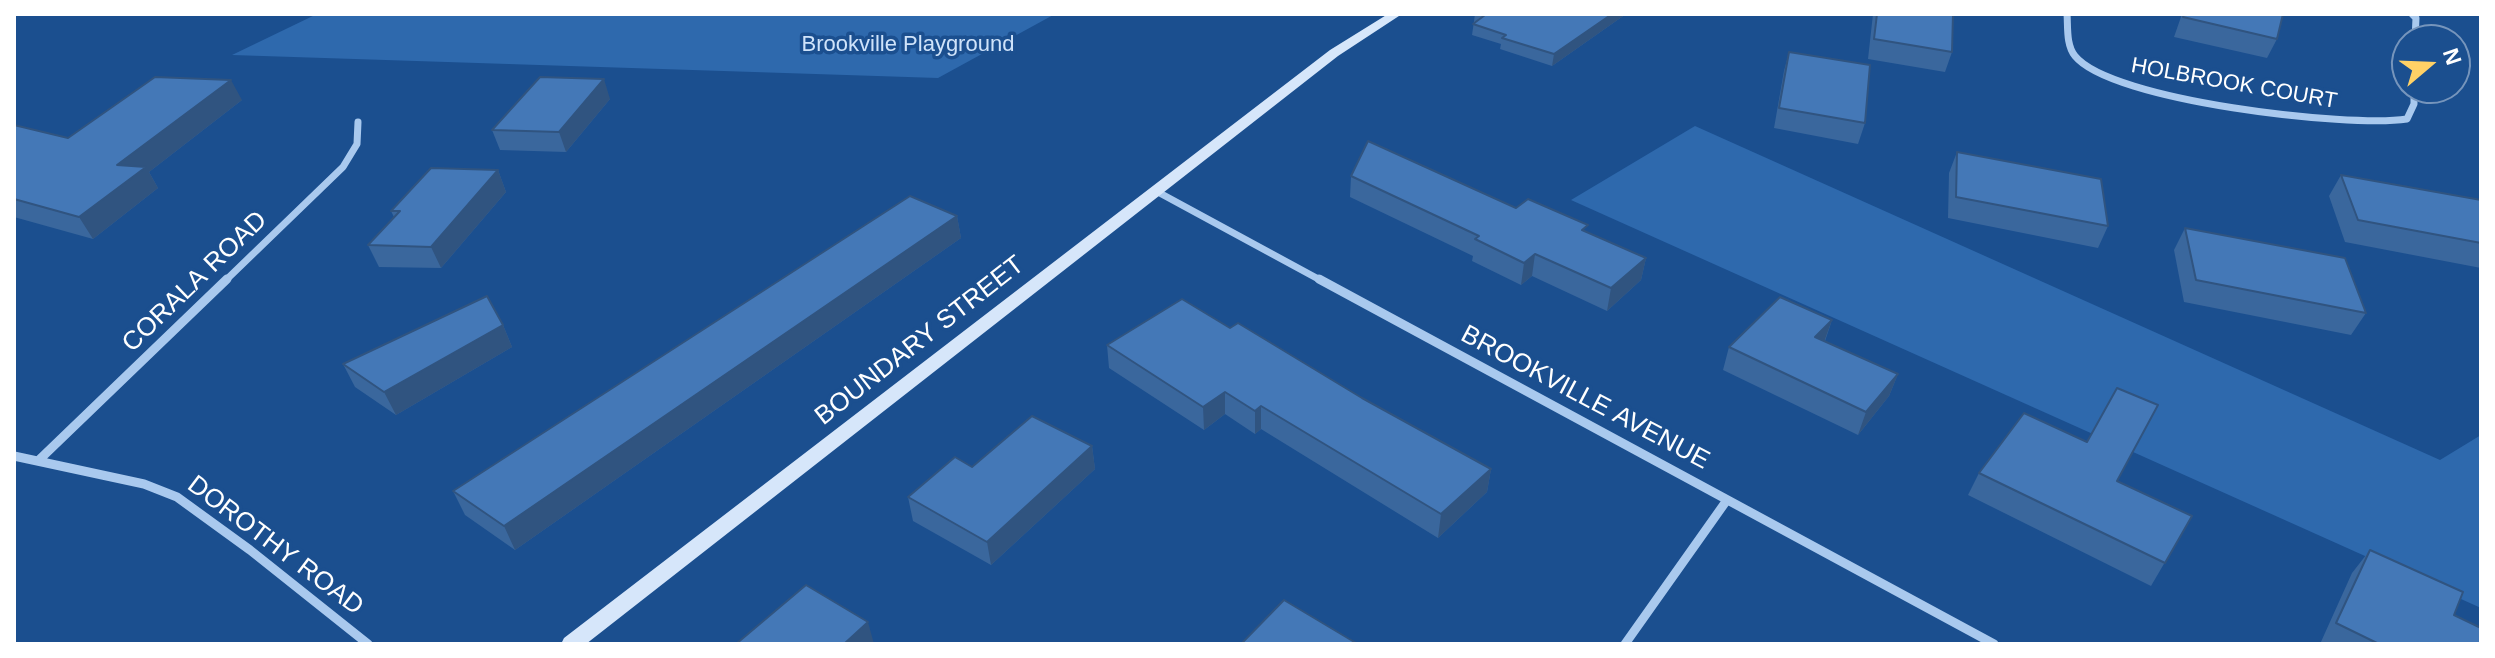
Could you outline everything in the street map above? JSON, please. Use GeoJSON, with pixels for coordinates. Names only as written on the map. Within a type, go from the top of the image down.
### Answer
{"type":"FeatureCollection","features":[{"type":"Feature","properties":{"kind":"main road","name":"BOUNDARY STREET"},"geometry":{"type":"LineString","coordinates":[[571,644],[1334,53],[1396,14]]}},
{"type":"Feature","properties":{"kind":"street","name":"HOLBROOK COURT"},"geometry":{"type":"LineString","coordinates":[[2067,14],[2070,47],[2076,58],[2103,77],[2123,84],[2364,123],[2407,119],[2414,104]]}},
{"type":"Feature","properties":{"kind":"street","name":"CORALA ROAD"},"geometry":{"type":"LineString","coordinates":[[39,460],[343,167],[357,144],[358,122]]}},
{"type":"Feature","properties":{"kind":"street","name":"BROOKVILLE AVENUE"},"geometry":{"type":"LineString","coordinates":[[1156,191],[1994,644]]}},
{"type":"Feature","properties":{"kind":"street","name":"DOROTHY ROAD"},"geometry":{"type":"LineString","coordinates":[[14,456],[144,484],[177,497],[250,550],[368,644]]}},
{"type":"Feature","properties":{"kind":"street"},"geometry":{"type":"LineString","coordinates":[[1625,644],[1727,500]]}},
{"type":"Feature","properties":{"kind":"green space","name":"Brookville Playground"},"geometry":{"type":"Polygon","coordinates":[[[317,14],[1055,14],[938,78],[232,55],[317,14]]]}},
{"type":"Feature","properties":{"kind":"green space"},"geometry":{"type":"Polygon","coordinates":[[[1695,126],[2440,460],[2481,435],[2481,608],[1571,200],[1695,126]]]}},
{"type":"Feature","properties":{"kind":"building"},"geometry":{"type":"Polygon","coordinates":[[[1480,14],[1612,14],[1554,54],[1502,38],[1506,35],[1473,24],[1485,15],[1480,14]]]}},
{"type":"Feature","properties":{"kind":"building"},"geometry":{"type":"Polygon","coordinates":[[[1877,14],[1953,14],[1952,52],[1874,39],[1877,14]]]}},
{"type":"Feature","properties":{"kind":"building"},"geometry":{"type":"Polygon","coordinates":[[[2184,14],[2283,14],[2277,39],[2183,17],[2184,14]]]}},
{"type":"Feature","properties":{"kind":"building"},"geometry":{"type":"Polygon","coordinates":[[[1789,52],[1870,65],[1865,123],[1779,108],[1789,52]]]}},
{"type":"Feature","properties":{"kind":"building"},"geometry":{"type":"Polygon","coordinates":[[[155,77],[231,80],[117,165],[146,167],[79,217],[14,199],[14,125],[68,138],[155,77]]]}},
{"type":"Feature","properties":{"kind":"building"},"geometry":{"type":"Polygon","coordinates":[[[540,77],[604,79],[559,132],[492,130],[540,77]]]}},
{"type":"Feature","properties":{"kind":"building"},"geometry":{"type":"Polygon","coordinates":[[[1368,141],[1516,208],[1528,199],[1588,225],[1582,230],[1646,258],[1611,288],[1535,254],[1524,263],[1475,239],[1479,236],[1351,176],[1368,141]]]}},
{"type":"Feature","properties":{"kind":"building"},"geometry":{"type":"Polygon","coordinates":[[[1957,152],[2101,179],[2108,226],[1956,197],[1957,152]]]}},
{"type":"Feature","properties":{"kind":"building"},"geometry":{"type":"Polygon","coordinates":[[[431,168],[498,170],[431,247],[368,245],[400,211],[391,211],[431,168]]]}},
{"type":"Feature","properties":{"kind":"building"},"geometry":{"type":"Polygon","coordinates":[[[2341,175],[2481,200],[2481,243],[2358,220],[2341,175]]]}},
{"type":"Feature","properties":{"kind":"building"},"geometry":{"type":"Polygon","coordinates":[[[910,196],[957,216],[504,526],[453,491],[910,196]]]}},
{"type":"Feature","properties":{"kind":"building"},"geometry":{"type":"Polygon","coordinates":[[[2185,228],[2345,258],[2366,313],[2196,280],[2185,228]]]}},
{"type":"Feature","properties":{"kind":"building"},"geometry":{"type":"Polygon","coordinates":[[[487,296],[503,325],[384,392],[343,364],[487,296]]]}},
{"type":"Feature","properties":{"kind":"building"},"geometry":{"type":"Polygon","coordinates":[[[1780,297],[1832,320],[1815,337],[1898,374],[1866,412],[1729,347],[1780,297]]]}},
{"type":"Feature","properties":{"kind":"building"},"geometry":{"type":"Polygon","coordinates":[[[1182,299],[1230,328],[1238,323],[1362,398],[1491,469],[1441,514],[1261,406],[1255,411],[1225,392],[1203,407],[1107,345],[1182,299]]]}},
{"type":"Feature","properties":{"kind":"building"},"geometry":{"type":"Polygon","coordinates":[[[2117,388],[2158,405],[2117,481],[2192,516],[2165,563],[1979,473],[2024,413],[2087,442],[2117,388]]]}},
{"type":"Feature","properties":{"kind":"building"},"geometry":{"type":"Polygon","coordinates":[[[1032,416],[1092,446],[987,542],[908,497],[955,457],[972,467],[1032,416]]]}},
{"type":"Feature","properties":{"kind":"building"},"geometry":{"type":"Polygon","coordinates":[[[2370,550],[2463,592],[2454,615],[2481,628],[2481,644],[2379,644],[2336,623],[2370,550]]]}},
{"type":"Feature","properties":{"kind":"building"},"geometry":{"type":"Polygon","coordinates":[[[806,585],[868,622],[844,644],[736,644],[806,585]]]}},
{"type":"Feature","properties":{"kind":"building"},"geometry":{"type":"Polygon","coordinates":[[[1284,600],[1356,643],[1241,644],[1284,600]]]}}]}
